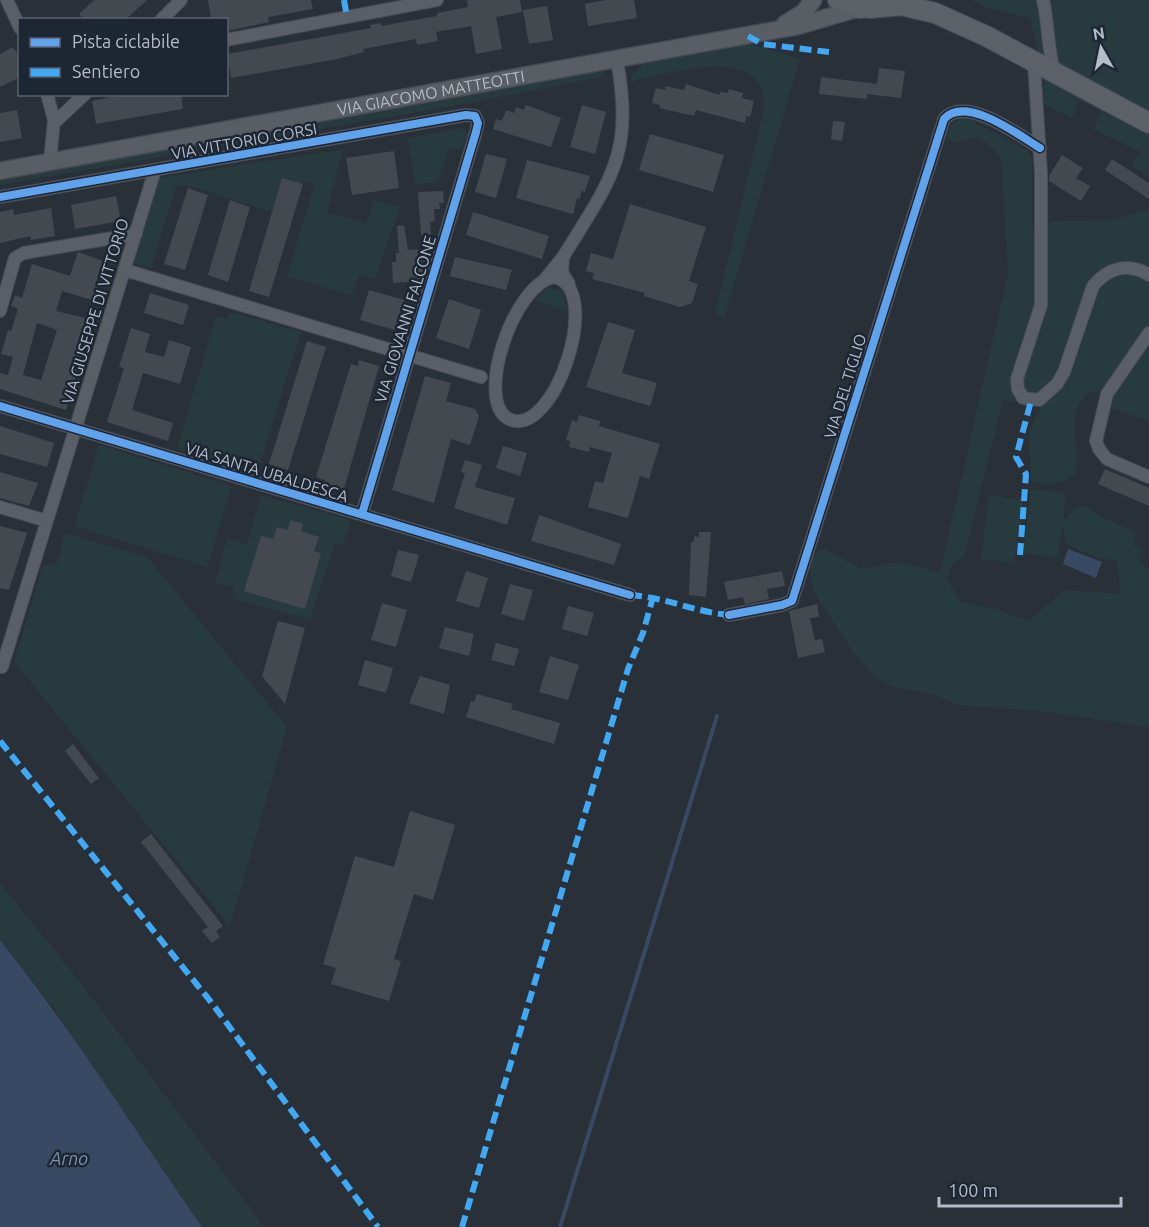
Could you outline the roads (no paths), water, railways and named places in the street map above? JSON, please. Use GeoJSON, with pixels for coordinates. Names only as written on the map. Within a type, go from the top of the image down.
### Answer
{"type":"FeatureCollection","features":[{"type":"Feature","properties":{"kind":"main road"},"geometry":{"type":"LineString","coordinates":[[763,33],[796,18],[813,0]]}},
{"type":"Feature","properties":{"kind":"main road"},"geometry":{"type":"LineString","coordinates":[[838,0],[865,8],[913,6],[935,13],[986,36],[1149,123]]}},
{"type":"Feature","properties":{"kind":"main road"},"geometry":{"type":"LineString","coordinates":[[865,8],[894,0]]}},
{"type":"Feature","properties":{"kind":"main road"},"geometry":{"type":"LineString","coordinates":[[944,0],[986,36]]}},
{"type":"Feature","properties":{"kind":"main road","name":"VIA GIACOMO MATTEOTTI"},"geometry":{"type":"LineString","coordinates":[[0,171],[763,33],[808,24],[841,11],[865,8]]}},
{"type":"Feature","properties":{"kind":"street"},"geometry":{"type":"LineString","coordinates":[[7,0],[18,24]]}},
{"type":"Feature","properties":{"kind":"street"},"geometry":{"type":"LineString","coordinates":[[164,18],[181,0]]}},
{"type":"Feature","properties":{"kind":"street"},"geometry":{"type":"LineString","coordinates":[[228,40],[437,0]]}},
{"type":"Feature","properties":{"kind":"street"},"geometry":{"type":"LineString","coordinates":[[1042,0],[1049,54],[1055,74]]}},
{"type":"Feature","properties":{"kind":"street"},"geometry":{"type":"LineString","coordinates":[[1048,34],[1045,45],[1027,59],[1040,148],[1041,305],[1017,380],[1018,390],[1023,398],[1039,400],[1057,384],[1093,286],[1101,277],[1110,271],[1124,268],[1138,270],[1149,275]]}},
{"type":"Feature","properties":{"kind":"street"},"geometry":{"type":"LineString","coordinates":[[563,257],[562,272],[576,297],[576,318],[564,367],[547,404],[531,420],[516,422],[500,412],[495,392],[505,339],[518,308],[563,257],[599,198],[618,157],[625,118],[617,60]]}},
{"type":"Feature","properties":{"kind":"street"},"geometry":{"type":"LineString","coordinates":[[47,96],[54,123],[50,162]]}},
{"type":"Feature","properties":{"kind":"street"},"geometry":{"type":"LineString","coordinates":[[54,123],[82,96]]}},
{"type":"Feature","properties":{"kind":"street","name":"VIA DEL TIGLIO"},"geometry":{"type":"LineString","coordinates":[[729,615],[792,601],[944,118],[950,112],[965,109],[987,117],[1040,148]]}},
{"type":"Feature","properties":{"kind":"street","name":"VIA VITTORIO CORSI"},"geometry":{"type":"LineString","coordinates":[[0,197],[466,115],[477,118],[476,132]]}},
{"type":"Feature","properties":{"kind":"street","name":"VIA GIOVANNI FALCONE"},"geometry":{"type":"LineString","coordinates":[[362,514],[476,132]]}},
{"type":"Feature","properties":{"kind":"street","name":"VIA GIUSEPPE DI VITTORIO"},"geometry":{"type":"LineString","coordinates":[[2,667],[155,170]]}},
{"type":"Feature","properties":{"kind":"street"},"geometry":{"type":"LineString","coordinates":[[0,311],[15,258],[24,253],[136,234]]}},
{"type":"Feature","properties":{"kind":"street"},"geometry":{"type":"LineString","coordinates":[[125,270],[481,377],[495,392]]}},
{"type":"Feature","properties":{"kind":"street"},"geometry":{"type":"LineString","coordinates":[[546,278],[562,278],[569,285]]}},
{"type":"Feature","properties":{"kind":"street"},"geometry":{"type":"LineString","coordinates":[[1149,333],[1107,394],[1096,441],[1107,459],[1149,477]]}},
{"type":"Feature","properties":{"kind":"street"},"geometry":{"type":"LineString","coordinates":[[481,377],[492,371],[499,362]]}},
{"type":"Feature","properties":{"kind":"street","name":"VIA SANTA UBALDESCA"},"geometry":{"type":"LineString","coordinates":[[0,406],[630,595]]}},
{"type":"Feature","properties":{"kind":"street"},"geometry":{"type":"LineString","coordinates":[[0,507],[47,521]]}},
{"type":"Feature","properties":{"kind":"water"},"geometry":{"type":"Polygon","coordinates":[[[1068,549],[1102,562],[1096,578],[1063,564],[1068,549]]]}},
{"type":"Feature","properties":{"kind":"water","name":"Arno"},"geometry":{"type":"Polygon","coordinates":[[[0,940],[78,1045],[202,1227],[0,1227],[0,940]]]}},
{"type":"Feature","properties":{"kind":"waterway"},"geometry":{"type":"LineString","coordinates":[[560,1227],[717,716]]}}]}
